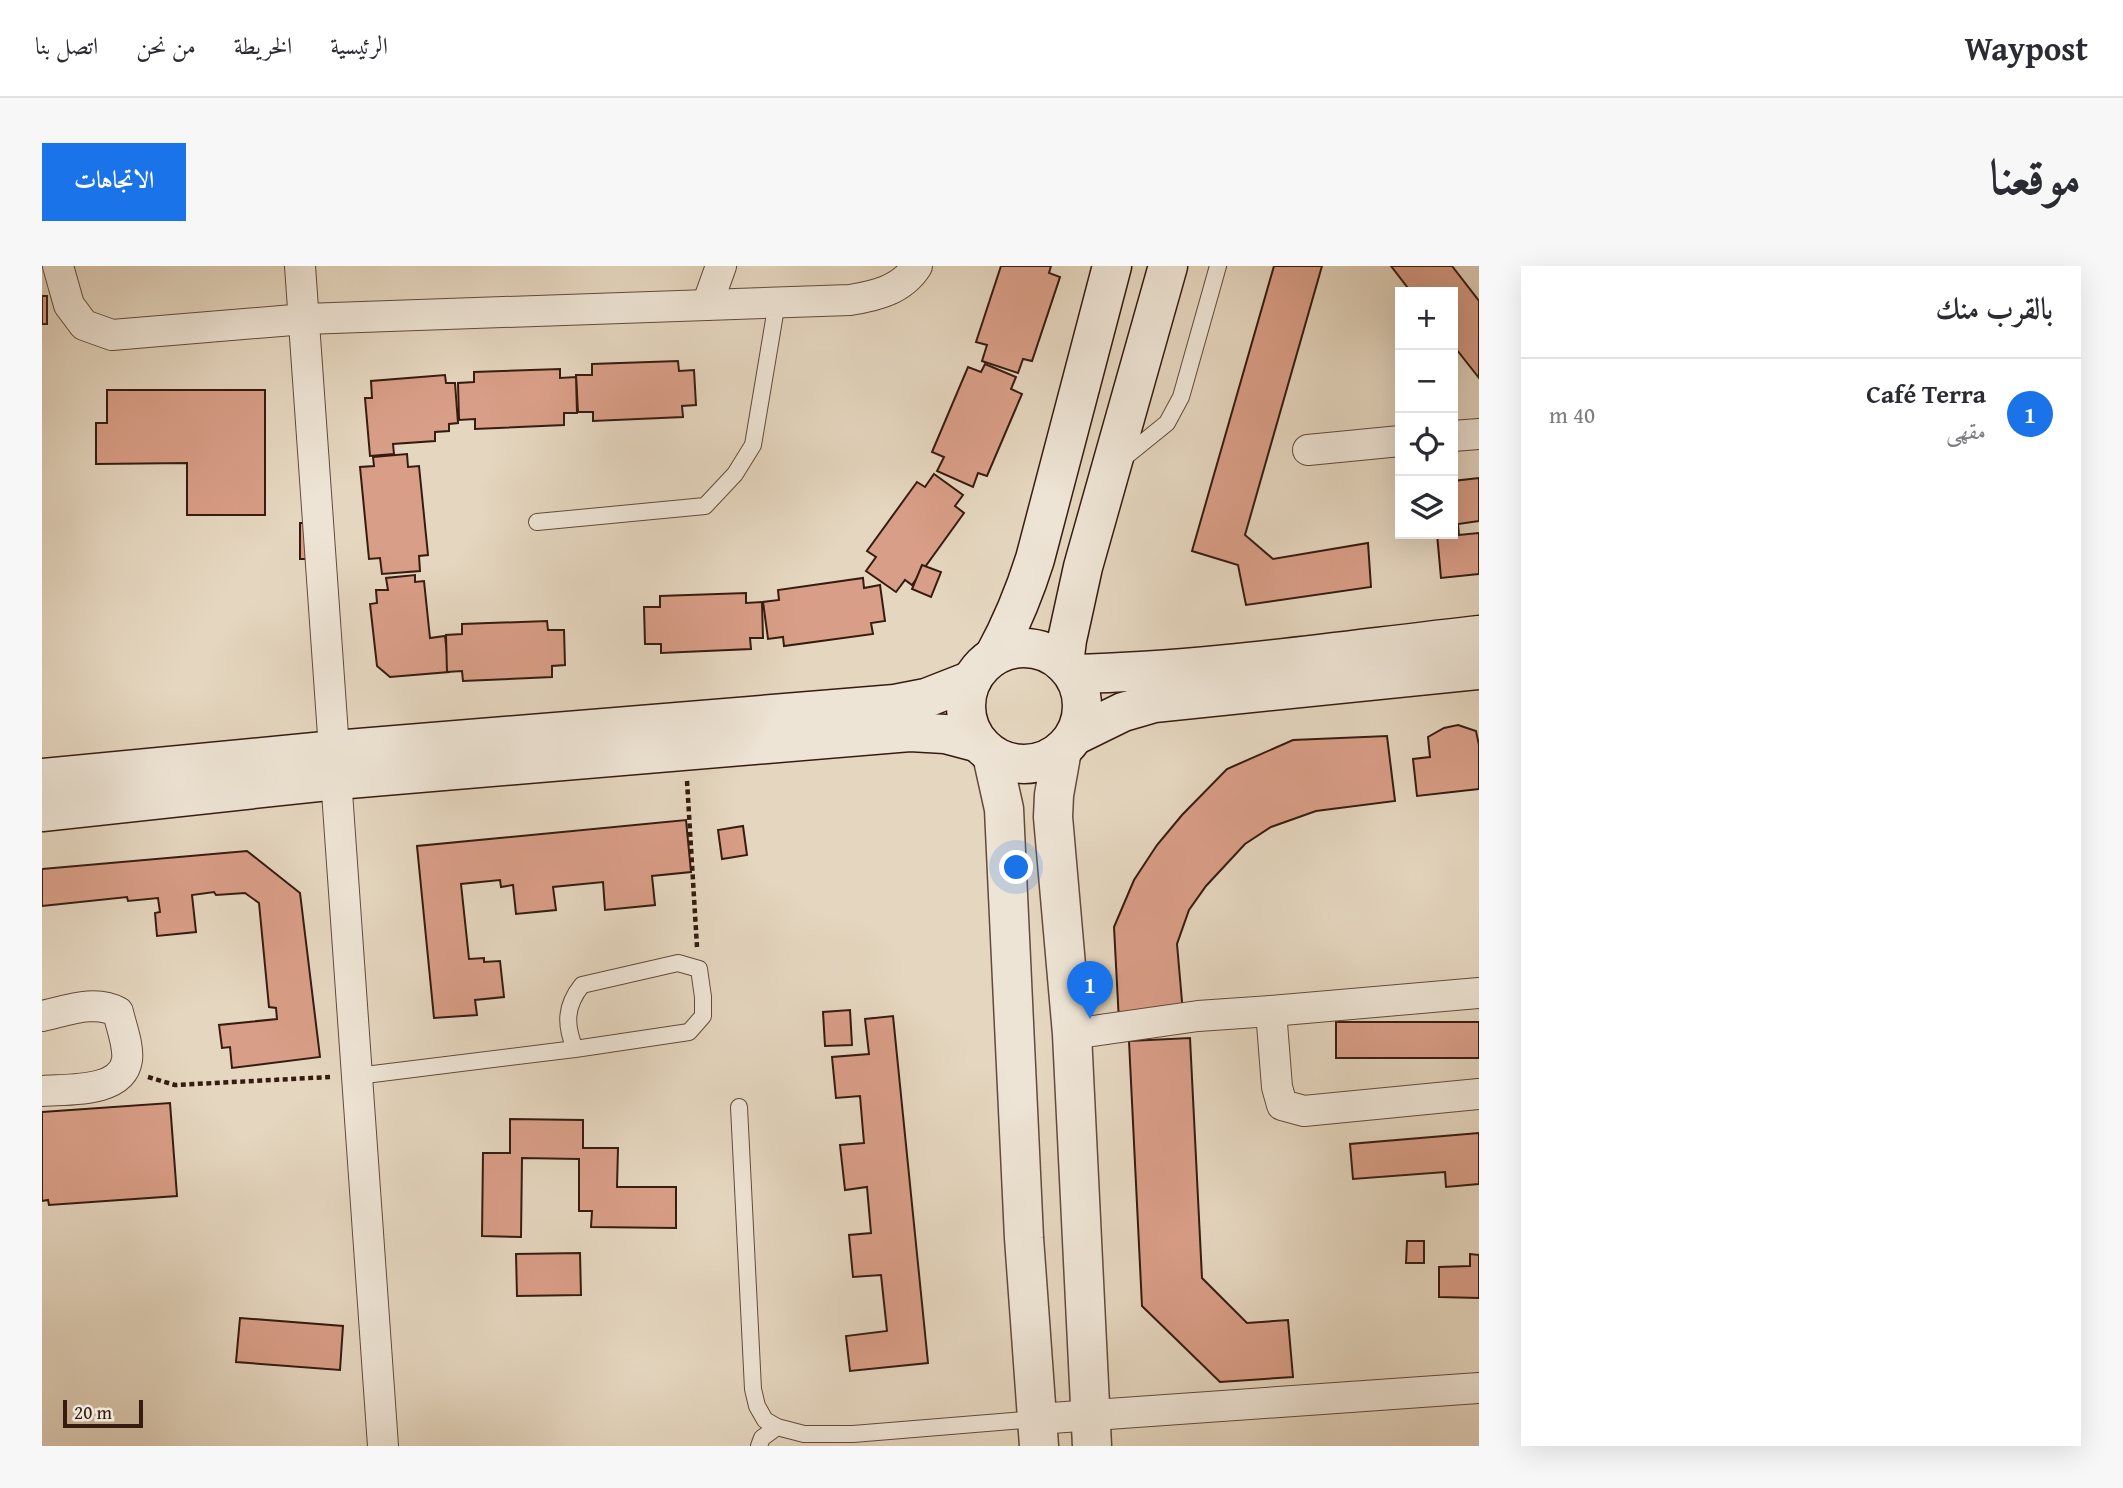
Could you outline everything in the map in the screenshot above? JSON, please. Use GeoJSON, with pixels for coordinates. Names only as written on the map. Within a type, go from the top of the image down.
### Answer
{"type":"FeatureCollection","features":[{"type":"Feature","properties":{"kind":"main road"},"geometry":{"type":"LineString","coordinates":[[1038,1432],[1024,1238],[1004,809],[986,749],[970,729],[966,712],[967,696],[1024,593],[1112,266]]}},
{"type":"Feature","properties":{"kind":"main road"},"geometry":{"type":"LineString","coordinates":[[1091,1430],[1072,1034],[1053,817],[1056,783],[1068,743],[1082,716],[1082,694],[1069,669],[1067,640],[1083,567],[1168,266]]}},
{"type":"Feature","properties":{"kind":"main road"},"geometry":{"type":"LineString","coordinates":[[42,812],[336,765],[895,704],[926,698],[983,668],[1011,649],[1030,648],[1049,653],[1069,669],[1186,668],[1479,635]]}},
{"type":"Feature","properties":{"kind":"main road"},"geometry":{"type":"LineString","coordinates":[[42,778],[685,752],[910,732],[945,734],[986,749],[1010,762],[1028,764],[1046,760],[1068,743],[1122,712],[1154,703],[1479,670]]}},
{"type":"Feature","properties":{"kind":"street"},"geometry":{"type":"LineString","coordinates":[[58,266],[69,304],[84,325],[112,335],[305,319],[850,300],[882,294],[912,274],[917,266]]}},
{"type":"Feature","properties":{"kind":"street"},"geometry":{"type":"LineString","coordinates":[[300,266],[383,1446]]}},
{"type":"Feature","properties":{"kind":"street"},"geometry":{"type":"LineString","coordinates":[[707,305],[721,266]]}},
{"type":"Feature","properties":{"kind":"street"},"geometry":{"type":"LineString","coordinates":[[1458,436],[1479,434]]}},
{"type":"Feature","properties":{"kind":"street"},"geometry":{"type":"LineString","coordinates":[[1308,450],[1395,441]]}},
{"type":"Feature","properties":{"kind":"street"},"geometry":{"type":"LineString","coordinates":[[1072,1034],[1198,1016],[1479,993]]}},
{"type":"Feature","properties":{"kind":"street"},"geometry":{"type":"LineString","coordinates":[[42,1016],[99,1005],[118,1012],[128,1058],[120,1076],[106,1085],[42,1091]]}},
{"type":"Feature","properties":{"kind":"street"},"geometry":{"type":"LineString","coordinates":[[1271,1011],[1277,1087],[1282,1105],[1304,1111],[1479,1094]]}},
{"type":"Feature","properties":{"kind":"street"},"geometry":{"type":"LineString","coordinates":[[1038,1432],[1091,1430],[1479,1388]]}},
{"type":"Feature","properties":{"kind":"lane"},"geometry":{"type":"LineString","coordinates":[[1110,469],[1167,423],[1181,397],[1218,266]]}},
{"type":"Feature","properties":{"kind":"lane"},"geometry":{"type":"LineString","coordinates":[[537,522],[705,506],[735,474],[753,444],[776,302]]}},
{"type":"Feature","properties":{"kind":"lane"},"geometry":{"type":"LineString","coordinates":[[357,1076],[575,1049],[689,1032],[703,1016],[699,969],[678,963],[582,985],[572,998],[567,1030],[575,1049]]}},
{"type":"Feature","properties":{"kind":"lane"},"geometry":{"type":"LineString","coordinates":[[739,1107],[753,1389],[757,1406],[765,1420],[777,1427],[804,1434],[1038,1432]]}},
{"type":"Feature","properties":{"kind":"lane"},"geometry":{"type":"LineString","coordinates":[[759,1446],[762,1438],[777,1427]]}},
{"type":"Feature","properties":{"kind":"path"},"geometry":{"type":"LineString","coordinates":[[685,752],[699,969]]}},
{"type":"Feature","properties":{"kind":"path"},"geometry":{"type":"LineString","coordinates":[[124,1070],[175,1085],[357,1076]]}},
{"type":"Feature","properties":{"kind":"building"},"geometry":{"type":"Polygon","coordinates":[[[1001,266],[1051,266],[1049,273],[1060,277],[1032,361],[1023,359],[1018,373],[982,361],[987,345],[976,342],[1001,266]]]}},
{"type":"Feature","properties":{"kind":"building"},"geometry":{"type":"Polygon","coordinates":[[[1274,266],[1322,266],[1245,535],[1273,559],[1368,543],[1371,587],[1246,605],[1238,565],[1192,551],[1274,266]]]}},
{"type":"Feature","properties":{"kind":"building"},"geometry":{"type":"Polygon","coordinates":[[[1391,266],[1452,266],[1479,301],[1479,378],[1458,351],[1458,287],[1407,287],[1391,266]]]}},
{"type":"Feature","properties":{"kind":"building"},"geometry":{"type":"Polygon","coordinates":[[[42,296],[47,296],[47,324],[42,324],[42,296]]]}},
{"type":"Feature","properties":{"kind":"building"},"geometry":{"type":"Polygon","coordinates":[[[678,361],[679,371],[694,370],[696,405],[682,406],[683,417],[593,421],[593,412],[578,412],[576,375],[592,375],[592,364],[678,361]]]}},
{"type":"Feature","properties":{"kind":"building"},"geometry":{"type":"Polygon","coordinates":[[[985,364],[1016,377],[1011,389],[1022,394],[987,476],[978,473],[973,487],[937,471],[944,457],[932,452],[968,367],[981,372],[985,364]]]}},
{"type":"Feature","properties":{"kind":"building"},"geometry":{"type":"Polygon","coordinates":[[[560,369],[560,378],[576,377],[577,413],[564,413],[564,425],[475,429],[475,419],[459,420],[458,383],[474,382],[474,372],[560,369]]]}},
{"type":"Feature","properties":{"kind":"building"},"geometry":{"type":"Polygon","coordinates":[[[445,375],[446,383],[455,383],[458,423],[449,424],[449,431],[435,432],[435,441],[393,444],[394,454],[370,456],[365,398],[372,398],[371,381],[445,375]]]}},
{"type":"Feature","properties":{"kind":"building"},"geometry":{"type":"Polygon","coordinates":[[[107,390],[265,390],[265,515],[187,515],[187,463],[96,464],[96,423],[107,423],[107,390]]]}},
{"type":"Feature","properties":{"kind":"building"},"geometry":{"type":"Polygon","coordinates":[[[407,454],[408,467],[419,466],[428,555],[419,556],[420,571],[382,574],[380,558],[369,559],[360,467],[374,466],[373,457],[407,454]]]}},
{"type":"Feature","properties":{"kind":"building"},"geometry":{"type":"Polygon","coordinates":[[[934,474],[963,495],[955,506],[964,513],[912,585],[905,580],[896,592],[866,571],[876,557],[867,551],[917,482],[925,487],[934,474]]]}},
{"type":"Feature","properties":{"kind":"building"},"geometry":{"type":"Polygon","coordinates":[[[1479,478],[1479,521],[1458,524],[1458,480],[1479,478]]]}},
{"type":"Feature","properties":{"kind":"building"},"geometry":{"type":"Polygon","coordinates":[[[300,523],[314,523],[315,559],[300,559],[300,523]]]}},
{"type":"Feature","properties":{"kind":"building"},"geometry":{"type":"Polygon","coordinates":[[[1458,524],[1459,535],[1479,533],[1479,574],[1441,578],[1437,539],[1458,539],[1458,524]]]}},
{"type":"Feature","properties":{"kind":"building"},"geometry":{"type":"Polygon","coordinates":[[[922,565],[941,572],[931,597],[912,589],[922,565]]]}},
{"type":"Feature","properties":{"kind":"building"},"geometry":{"type":"Polygon","coordinates":[[[415,575],[415,582],[424,581],[430,638],[445,636],[449,672],[390,677],[377,666],[370,604],[377,603],[376,590],[388,590],[386,578],[415,575]]]}},
{"type":"Feature","properties":{"kind":"building"},"geometry":{"type":"Polygon","coordinates":[[[863,578],[864,588],[880,585],[885,621],[871,623],[873,634],[784,646],[783,637],[768,639],[763,602],[779,600],[778,590],[863,578]]]}},
{"type":"Feature","properties":{"kind":"building"},"geometry":{"type":"Polygon","coordinates":[[[746,593],[746,603],[762,602],[763,638],[750,638],[751,649],[661,653],[661,644],[645,644],[644,607],[660,607],[660,596],[746,593]]]}},
{"type":"Feature","properties":{"kind":"building"},"geometry":{"type":"Polygon","coordinates":[[[547,621],[548,630],[564,630],[565,665],[552,666],[552,677],[463,681],[462,671],[447,672],[446,635],[462,634],[462,624],[547,621]]]}},
{"type":"Feature","properties":{"kind":"building"},"geometry":{"type":"Polygon","coordinates":[[[1458,725],[1476,731],[1479,745],[1479,789],[1417,796],[1413,759],[1430,757],[1428,737],[1444,728],[1458,725]]]}},
{"type":"Feature","properties":{"kind":"building"},"geometry":{"type":"Polygon","coordinates":[[[1387,736],[1395,801],[1316,811],[1271,827],[1245,844],[1206,886],[1189,910],[1177,944],[1183,1013],[1119,1022],[1114,927],[1134,880],[1157,845],[1182,815],[1227,769],[1293,740],[1387,736]]]}},
{"type":"Feature","properties":{"kind":"building"},"geometry":{"type":"Polygon","coordinates":[[[686,820],[691,872],[652,876],[655,905],[605,910],[603,882],[553,887],[556,910],[516,914],[513,885],[501,887],[500,880],[461,884],[469,959],[500,961],[504,997],[475,1000],[477,1015],[434,1018],[417,846],[686,820]]]}},
{"type":"Feature","properties":{"kind":"building"},"geometry":{"type":"Polygon","coordinates":[[[743,826],[747,855],[722,859],[718,830],[743,826]]]}},
{"type":"Feature","properties":{"kind":"building"},"geometry":{"type":"Polygon","coordinates":[[[247,851],[300,893],[320,1057],[232,1068],[230,1047],[222,1048],[219,1025],[277,1019],[276,1008],[269,1007],[259,903],[245,893],[216,895],[214,892],[192,895],[196,932],[157,936],[155,913],[160,912],[158,898],[128,901],[127,897],[42,906],[42,869],[247,851]]]}},
{"type":"Feature","properties":{"kind":"building"},"geometry":{"type":"Polygon","coordinates":[[[850,1010],[852,1045],[825,1046],[823,1012],[850,1010]]]}},
{"type":"Feature","properties":{"kind":"building"},"geometry":{"type":"Polygon","coordinates":[[[893,1016],[928,1363],[850,1371],[846,1336],[887,1331],[881,1275],[853,1277],[849,1235],[871,1233],[867,1187],[845,1190],[840,1145],[864,1143],[860,1096],[836,1098],[832,1057],[869,1054],[865,1019],[893,1016]]]}},
{"type":"Feature","properties":{"kind":"building"},"geometry":{"type":"Polygon","coordinates":[[[1336,1022],[1479,1022],[1479,1058],[1336,1058],[1336,1022]]]}},
{"type":"Feature","properties":{"kind":"building"},"geometry":{"type":"Polygon","coordinates":[[[1190,1038],[1202,1278],[1247,1323],[1288,1320],[1293,1377],[1220,1382],[1142,1306],[1129,1041],[1190,1038]]]}},
{"type":"Feature","properties":{"kind":"building"},"geometry":{"type":"Polygon","coordinates":[[[170,1103],[177,1196],[49,1205],[48,1200],[42,1201],[42,1112],[170,1103]]]}},
{"type":"Feature","properties":{"kind":"building"},"geometry":{"type":"Polygon","coordinates":[[[510,1119],[583,1120],[583,1148],[618,1148],[617,1187],[676,1187],[676,1228],[591,1227],[592,1211],[579,1211],[579,1159],[522,1158],[521,1237],[482,1236],[483,1153],[510,1153],[510,1119]]]}},
{"type":"Feature","properties":{"kind":"building"},"geometry":{"type":"Polygon","coordinates":[[[1479,1133],[1479,1184],[1446,1187],[1445,1172],[1353,1179],[1350,1144],[1479,1133]]]}},
{"type":"Feature","properties":{"kind":"building"},"geometry":{"type":"Polygon","coordinates":[[[1407,1241],[1424,1241],[1424,1263],[1406,1263],[1407,1241]]]}},
{"type":"Feature","properties":{"kind":"building"},"geometry":{"type":"Polygon","coordinates":[[[580,1253],[581,1295],[517,1296],[516,1254],[580,1253]]]}},
{"type":"Feature","properties":{"kind":"building"},"geometry":{"type":"Polygon","coordinates":[[[1470,1254],[1479,1255],[1479,1298],[1439,1297],[1439,1267],[1470,1266],[1470,1254]]]}},
{"type":"Feature","properties":{"kind":"building"},"geometry":{"type":"Polygon","coordinates":[[[240,1318],[343,1326],[340,1370],[236,1362],[240,1318]]]}},
{"type":"Feature","properties":{"kind":"place","name":"Café Terra"},"geometry":{"type":"Point","coordinates":[1090,1019]}}]}
